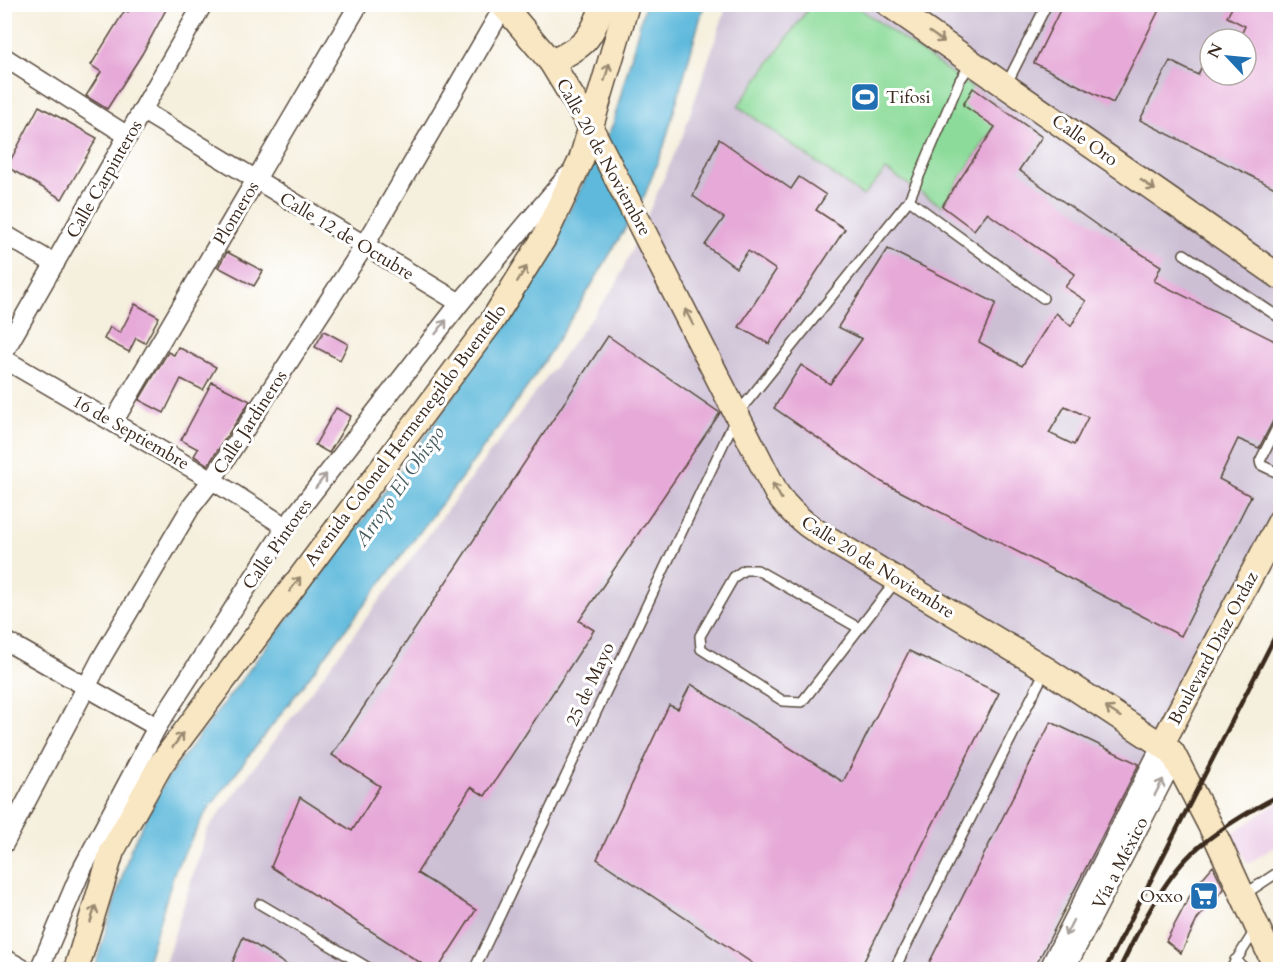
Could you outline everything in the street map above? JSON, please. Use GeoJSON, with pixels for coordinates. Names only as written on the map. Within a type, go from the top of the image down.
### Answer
{"type":"FeatureCollection","features":[{"type":"Feature","properties":{"kind":"street","name":"Calle Carpinteros"},"geometry":{"type":"LineString","coordinates":[[4,352],[202,4]]}},
{"type":"Feature","properties":{"kind":"street","name":"Plomeros"},"geometry":{"type":"LineString","coordinates":[[114,421],[359,4]]}},
{"type":"Feature","properties":{"kind":"street"},"geometry":{"type":"LineString","coordinates":[[551,62],[584,44],[595,28],[603,4]]}},
{"type":"Feature","properties":{"kind":"street","name":"Avenida Colonel Hermenegildo Buentello"},"geometry":{"type":"LineString","coordinates":[[76,969],[112,851],[161,764],[492,321],[543,238],[581,160],[627,4]]}},
{"type":"Feature","properties":{"kind":"street","name":"Calle Oro"},"geometry":{"type":"LineString","coordinates":[[888,4],[1281,277]]}},
{"type":"Feature","properties":{"kind":"street","name":"Calle 20 de Noviembre"},"geometry":{"type":"LineString","coordinates":[[503,5],[551,62],[591,128],[738,413],[777,494],[788,508],[801,522],[1046,669],[1168,751]]}},
{"type":"Feature","properties":{"kind":"street","name":"Calle Jardineros"},"geometry":{"type":"LineString","coordinates":[[4,844],[102,657],[185,517],[212,480],[365,244],[503,5]]}},
{"type":"Feature","properties":{"kind":"street"},"geometry":{"type":"LineString","coordinates":[[4,57],[128,136]]}},
{"type":"Feature","properties":{"kind":"street","name":"Calle 12 de Octubre"},"geometry":{"type":"LineString","coordinates":[[143,111],[255,181],[365,244],[460,303]]}},
{"type":"Feature","properties":{"kind":"street","name":"Calle Pintores"},"geometry":{"type":"LineString","coordinates":[[39,969],[81,871],[157,727],[285,527],[460,303],[581,160]]}},
{"type":"Feature","properties":{"kind":"street"},"geometry":{"type":"LineString","coordinates":[[4,234],[55,264]]}},
{"type":"Feature","properties":{"kind":"street","name":"16 de Septiembre"},"geometry":{"type":"LineString","coordinates":[[4,359],[114,421],[285,527]]}},
{"type":"Feature","properties":{"kind":"street","name":"Boulevard Diaz Ordaz"},"geometry":{"type":"LineString","coordinates":[[1168,751],[1281,521]]}},
{"type":"Feature","properties":{"kind":"street"},"geometry":{"type":"LineString","coordinates":[[4,640],[157,727]]}},
{"type":"Feature","properties":{"kind":"street"},"geometry":{"type":"LineString","coordinates":[[1168,751],[1242,895],[1266,929],[1281,961]]}},
{"type":"Feature","properties":{"kind":"street"},"geometry":{"type":"LineString","coordinates":[[1048,969],[1168,751]]}},
{"type":"Feature","properties":{"kind":"street","name":"Vía a México"},"geometry":{"type":"LineString","coordinates":[[1065,969],[1168,751]]}},
{"type":"Feature","properties":{"kind":"street"},"geometry":{"type":"LineString","coordinates":[[1266,929],[1277,969]]}},
{"type":"Feature","properties":{"kind":"street"},"geometry":{"type":"LineString","coordinates":[[4,958],[25,969]]}},
{"type":"Feature","properties":{"kind":"lane"},"geometry":{"type":"LineString","coordinates":[[1006,85],[1047,4]]}},
{"type":"Feature","properties":{"kind":"lane","name":"25 de Mayo"},"geometry":{"type":"LineString","coordinates":[[478,968],[738,413],[909,200],[960,80],[973,62]]}},
{"type":"Feature","properties":{"kind":"lane"},"geometry":{"type":"LineString","coordinates":[[909,200],[1043,298]]}},
{"type":"Feature","properties":{"kind":"lane"},"geometry":{"type":"LineString","coordinates":[[1184,254],[1281,318]]}},
{"type":"Feature","properties":{"kind":"lane"},"geometry":{"type":"LineString","coordinates":[[1281,422],[1260,461],[1261,465],[1281,474]]}},
{"type":"Feature","properties":{"kind":"lane"},"geometry":{"type":"LineString","coordinates":[[857,627],[757,570],[744,570],[734,577],[700,636],[701,649],[783,701],[802,702],[857,627],[897,580]]}},
{"type":"Feature","properties":{"kind":"lane"},"geometry":{"type":"LineString","coordinates":[[894,969],[1046,669]]}},
{"type":"Feature","properties":{"kind":"lane"},"geometry":{"type":"LineString","coordinates":[[1242,895],[1281,871]]}},
{"type":"Feature","properties":{"kind":"lane"},"geometry":{"type":"LineString","coordinates":[[261,904],[372,969]]}},
{"type":"Feature","properties":{"kind":"lane"},"geometry":{"type":"LineString","coordinates":[[1230,969],[1235,960],[1266,929]]}},
{"type":"Feature","properties":{"kind":"lane"},"geometry":{"type":"LineString","coordinates":[[1235,960],[1247,969]]}},
{"type":"Feature","properties":{"kind":"shaded area"},"geometry":{"type":"Polygon","coordinates":[[[727,5],[1280,5],[1280,504],[1040,969],[163,970],[207,830],[616,285],[683,135],[727,5]]]}},
{"type":"Feature","properties":{"kind":"shaded area"},"geometry":{"type":"Polygon","coordinates":[[[1280,801],[1280,843],[1248,864],[1231,834],[1280,801]]]}},
{"type":"Feature","properties":{"kind":"green space","name":"Tifosi"},"geometry":{"type":"Polygon","coordinates":[[[853,4],[1005,111],[942,206],[886,170],[863,196],[738,106],[811,5],[853,4]]]}},
{"type":"Feature","properties":{"kind":"water","name":"Arroyo El Obispo"},"geometry":{"type":"Polygon","coordinates":[[[645,5],[704,5],[664,146],[644,197],[531,382],[462,477],[206,812],[175,870],[145,969],[94,970],[131,848],[165,781],[420,444],[538,273],[613,124],[645,5]]]}},
{"type":"Feature","properties":{"kind":"building"},"geometry":{"type":"Polygon","coordinates":[[[132,4],[169,4],[142,54],[107,109],[86,96],[101,72],[91,65],[125,10],[128,12],[132,4]]]}},
{"type":"Feature","properties":{"kind":"building"},"geometry":{"type":"Polygon","coordinates":[[[1063,4],[1162,4],[1113,103],[1034,63],[1063,4]]]}},
{"type":"Feature","properties":{"kind":"building"},"geometry":{"type":"Polygon","coordinates":[[[1234,4],[1281,4],[1281,191],[1140,120],[1170,61],[1198,75],[1198,87],[1258,87],[1258,27],[1245,27],[1227,17],[1234,4]]]}},
{"type":"Feature","properties":{"kind":"building"},"geometry":{"type":"Polygon","coordinates":[[[973,88],[1042,137],[1019,170],[1105,231],[1161,266],[1154,281],[1281,344],[1281,415],[1274,419],[1259,448],[1238,439],[1219,479],[1251,496],[1181,636],[882,482],[774,408],[801,365],[830,384],[862,339],[838,327],[888,249],[996,303],[979,342],[1022,366],[1056,313],[1071,326],[1086,301],[1065,287],[1075,274],[987,213],[974,230],[942,206],[995,127],[963,105],[973,88]],[[1065,406],[1049,433],[1074,445],[1088,417],[1065,406]]]}},
{"type":"Feature","properties":{"kind":"building"},"geometry":{"type":"Polygon","coordinates":[[[39,106],[97,138],[62,199],[7,167],[39,106]]]}},
{"type":"Feature","properties":{"kind":"building"},"geometry":{"type":"Polygon","coordinates":[[[719,139],[791,189],[799,177],[826,195],[816,210],[845,229],[769,344],[739,327],[776,270],[748,251],[736,268],[705,245],[724,218],[693,196],[719,139]]]}},
{"type":"Feature","properties":{"kind":"building"},"geometry":{"type":"Polygon","coordinates":[[[227,252],[263,271],[254,286],[218,267],[227,252]]]}},
{"type":"Feature","properties":{"kind":"building"},"geometry":{"type":"Polygon","coordinates":[[[135,304],[159,317],[145,343],[136,338],[129,352],[104,339],[110,327],[120,333],[135,304]]]}},
{"type":"Feature","properties":{"kind":"building"},"geometry":{"type":"Polygon","coordinates":[[[324,331],[348,344],[340,360],[315,347],[324,331]]]}},
{"type":"Feature","properties":{"kind":"building"},"geometry":{"type":"Polygon","coordinates":[[[608,336],[720,413],[579,621],[594,630],[485,796],[471,787],[417,873],[476,910],[438,969],[430,969],[271,867],[300,797],[352,831],[380,786],[332,755],[608,336]]]}},
{"type":"Feature","properties":{"kind":"building"},"geometry":{"type":"Polygon","coordinates":[[[178,347],[216,367],[203,390],[181,379],[164,413],[139,400],[168,352],[174,355],[178,347]]]}},
{"type":"Feature","properties":{"kind":"building"},"geometry":{"type":"Polygon","coordinates":[[[212,382],[250,401],[208,465],[194,456],[198,449],[181,440],[212,382]]]}},
{"type":"Feature","properties":{"kind":"building"},"geometry":{"type":"Polygon","coordinates":[[[336,408],[351,416],[329,453],[315,445],[336,408]]]}},
{"type":"Feature","properties":{"kind":"building"},"geometry":{"type":"Polygon","coordinates":[[[909,651],[999,693],[860,969],[749,969],[752,963],[597,859],[669,705],[678,709],[691,684],[843,782],[909,651]]]}},
{"type":"Feature","properties":{"kind":"building"},"geometry":{"type":"Polygon","coordinates":[[[1051,722],[1139,764],[1034,969],[926,969],[1051,722]]]}},
{"type":"Feature","properties":{"kind":"building"},"geometry":{"type":"Polygon","coordinates":[[[1213,866],[1224,889],[1198,918],[1181,953],[1166,941],[1194,888],[1213,866]]]}},
{"type":"Feature","properties":{"kind":"building"},"geometry":{"type":"Polygon","coordinates":[[[243,937],[293,969],[230,969],[243,937]]]}},
{"type":"Feature","properties":{"kind":"railway"},"geometry":{"type":"LineString","coordinates":[[1105,970],[1280,627]]}},
{"type":"Feature","properties":{"kind":"railway"},"geometry":{"type":"LineString","coordinates":[[1119,970],[1160,893],[1192,853],[1223,828],[1280,795]]}},
{"type":"Feature","properties":{"kind":"place","name":"Tifosi"},"geometry":{"type":"Point","coordinates":[865,97]}},
{"type":"Feature","properties":{"kind":"place","name":"Oxxo"},"geometry":{"type":"Point","coordinates":[1204,896]}}]}
